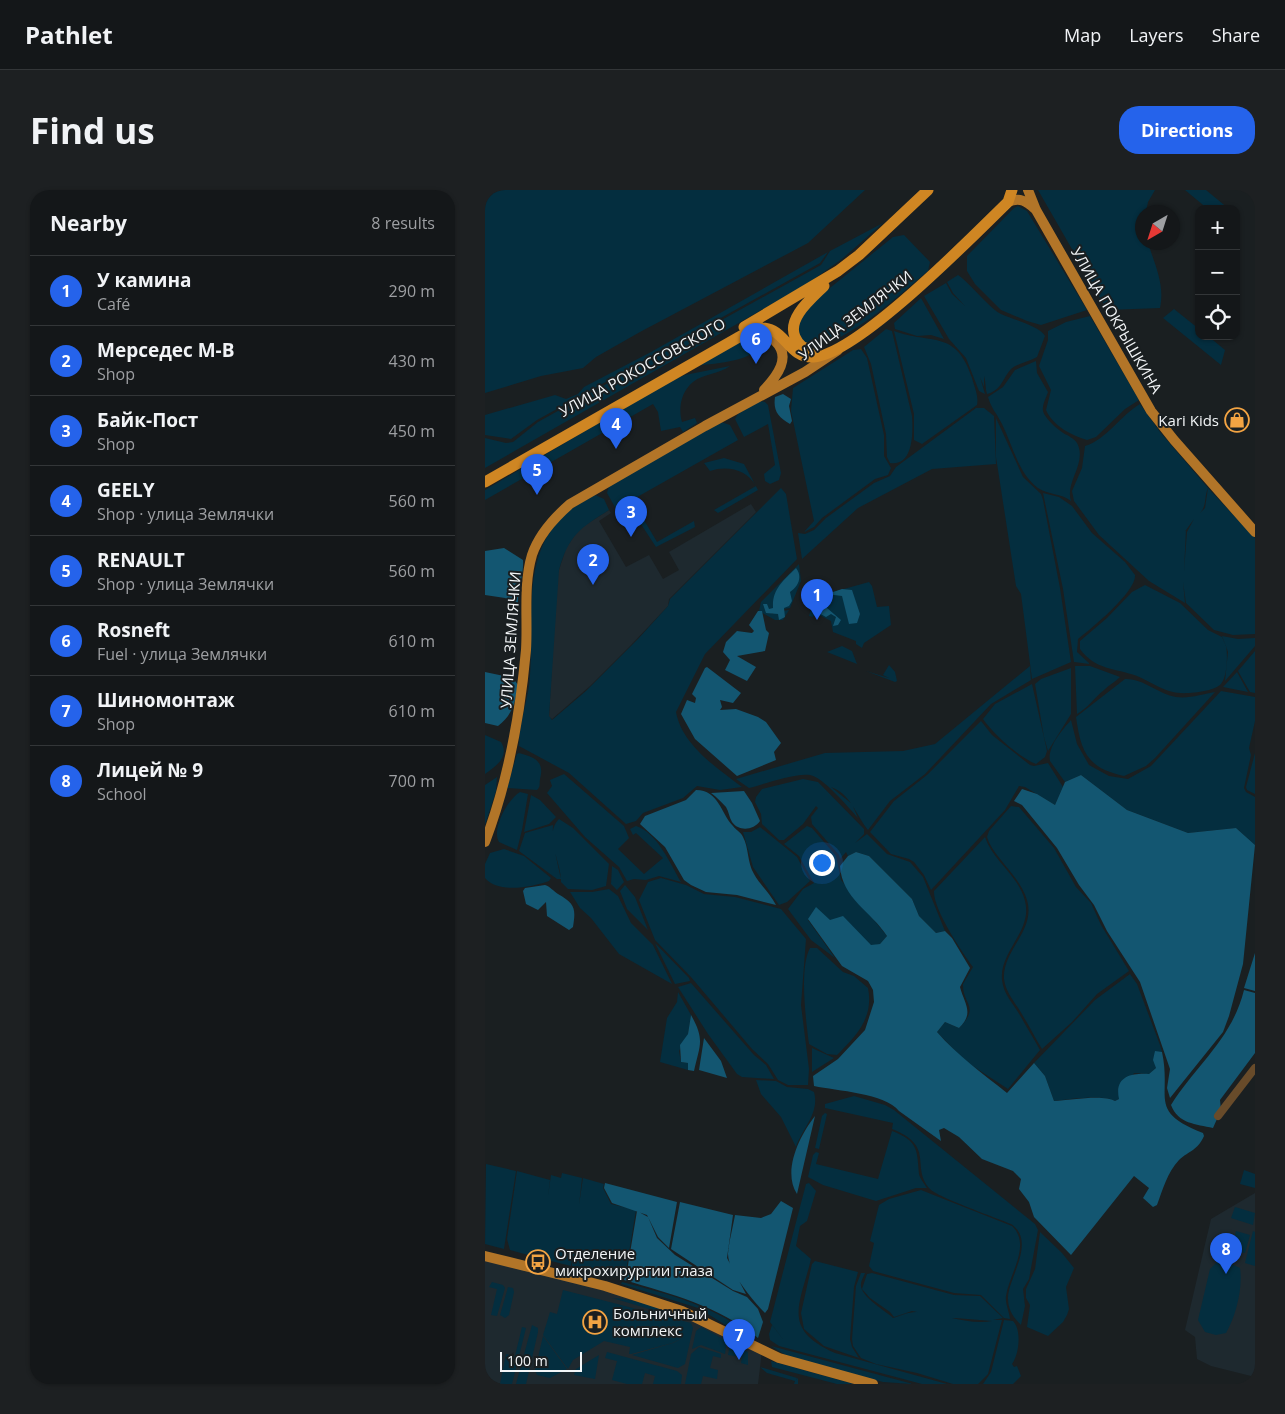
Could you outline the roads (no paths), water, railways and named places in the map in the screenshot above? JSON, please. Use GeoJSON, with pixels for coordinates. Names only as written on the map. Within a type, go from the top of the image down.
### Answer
{"type":"FeatureCollection","features":[{"type":"Feature","properties":{"kind":"highway","name":"УЛИЦА РОКОССОВСКОГО"},"geometry":{"type":"LineString","coordinates":[[485,473],[808,291],[838,271],[928,190]]}},
{"type":"Feature","properties":{"kind":"highway"},"geometry":{"type":"LineString","coordinates":[[1008,202],[1012,190]]}},
{"type":"Feature","properties":{"kind":"highway","name":"УЛИЦА ЗЕМЛЯЧКИ"},"geometry":{"type":"LineString","coordinates":[[838,350],[917,289],[1008,202]]}},
{"type":"Feature","properties":{"kind":"highway"},"geometry":{"type":"LineString","coordinates":[[838,271],[799,314],[793,324],[793,332],[803,348],[811,350],[857,336]]}},
{"type":"Feature","properties":{"kind":"highway"},"geometry":{"type":"LineString","coordinates":[[784,337],[790,314],[808,291]]}},
{"type":"Feature","properties":{"kind":"highway"},"geometry":{"type":"LineString","coordinates":[[747,332],[766,328],[784,337],[790,348],[799,354],[815,357],[838,350]]}},
{"type":"Feature","properties":{"kind":"highway","name":"УЛИЦА РОКОССОВСКОГО"},"geometry":{"type":"LineString","coordinates":[[485,482],[747,332]]}},
{"type":"Feature","properties":{"kind":"main road","name":"УЛИЦА ПОКРЫШКИНА"},"geometry":{"type":"LineString","coordinates":[[1028,190],[1036,210],[1151,411],[1255,532]]}},
{"type":"Feature","properties":{"kind":"main road"},"geometry":{"type":"LineString","coordinates":[[1008,202],[1016,199],[1023,200],[1036,210]]}},
{"type":"Feature","properties":{"kind":"main road"},"geometry":{"type":"LineString","coordinates":[[747,332],[762,332],[768,335],[780,346],[783,353],[781,367],[777,374],[757,398]]}},
{"type":"Feature","properties":{"kind":"main road"},"geometry":{"type":"LineString","coordinates":[[777,386],[788,368],[790,348]]}},
{"type":"Feature","properties":{"kind":"main road","name":"УЛИЦА ЗЕМЛЯЧКИ"},"geometry":{"type":"LineString","coordinates":[[485,842],[506,778],[521,705],[526,646],[528,582],[532,556],[540,538],[554,518],[571,504],[777,386],[805,372],[838,350]]}},
{"type":"Feature","properties":{"kind":"main road"},"geometry":{"type":"LineString","coordinates":[[485,1256],[605,1286],[682,1311],[779,1358],[873,1384]]}},
{"type":"Feature","properties":{"kind":"street"},"geometry":{"type":"LineString","coordinates":[[1218,1116],[1255,1068]]}},
{"type":"Feature","properties":{"kind":"place","name":"Rosneft"},"geometry":{"type":"Point","coordinates":[756,364]}},
{"type":"Feature","properties":{"kind":"place","name":"Kari Kids"},"geometry":{"type":"Point","coordinates":[1237,420]}},
{"type":"Feature","properties":{"kind":"place","name":"GEELY"},"geometry":{"type":"Point","coordinates":[616,449]}},
{"type":"Feature","properties":{"kind":"place","name":"RENAULT"},"geometry":{"type":"Point","coordinates":[537,495]}},
{"type":"Feature","properties":{"kind":"place","name":"Байк-Пост"},"geometry":{"type":"Point","coordinates":[631,537]}},
{"type":"Feature","properties":{"kind":"place","name":"Мерседес M-B"},"geometry":{"type":"Point","coordinates":[593,585]}},
{"type":"Feature","properties":{"kind":"place","name":"У камина"},"geometry":{"type":"Point","coordinates":[817,620]}},
{"type":"Feature","properties":{"kind":"place","name":"Отделение микрохирургии глаза"},"geometry":{"type":"Point","coordinates":[538,1262]}},
{"type":"Feature","properties":{"kind":"place","name":"Лицей № 9"},"geometry":{"type":"Point","coordinates":[1226,1274]}},
{"type":"Feature","properties":{"kind":"place","name":"Больничный комплекс"},"geometry":{"type":"Point","coordinates":[595,1322]}},
{"type":"Feature","properties":{"kind":"place","name":"Шиномонтаж"},"geometry":{"type":"Point","coordinates":[739,1360]}}]}
